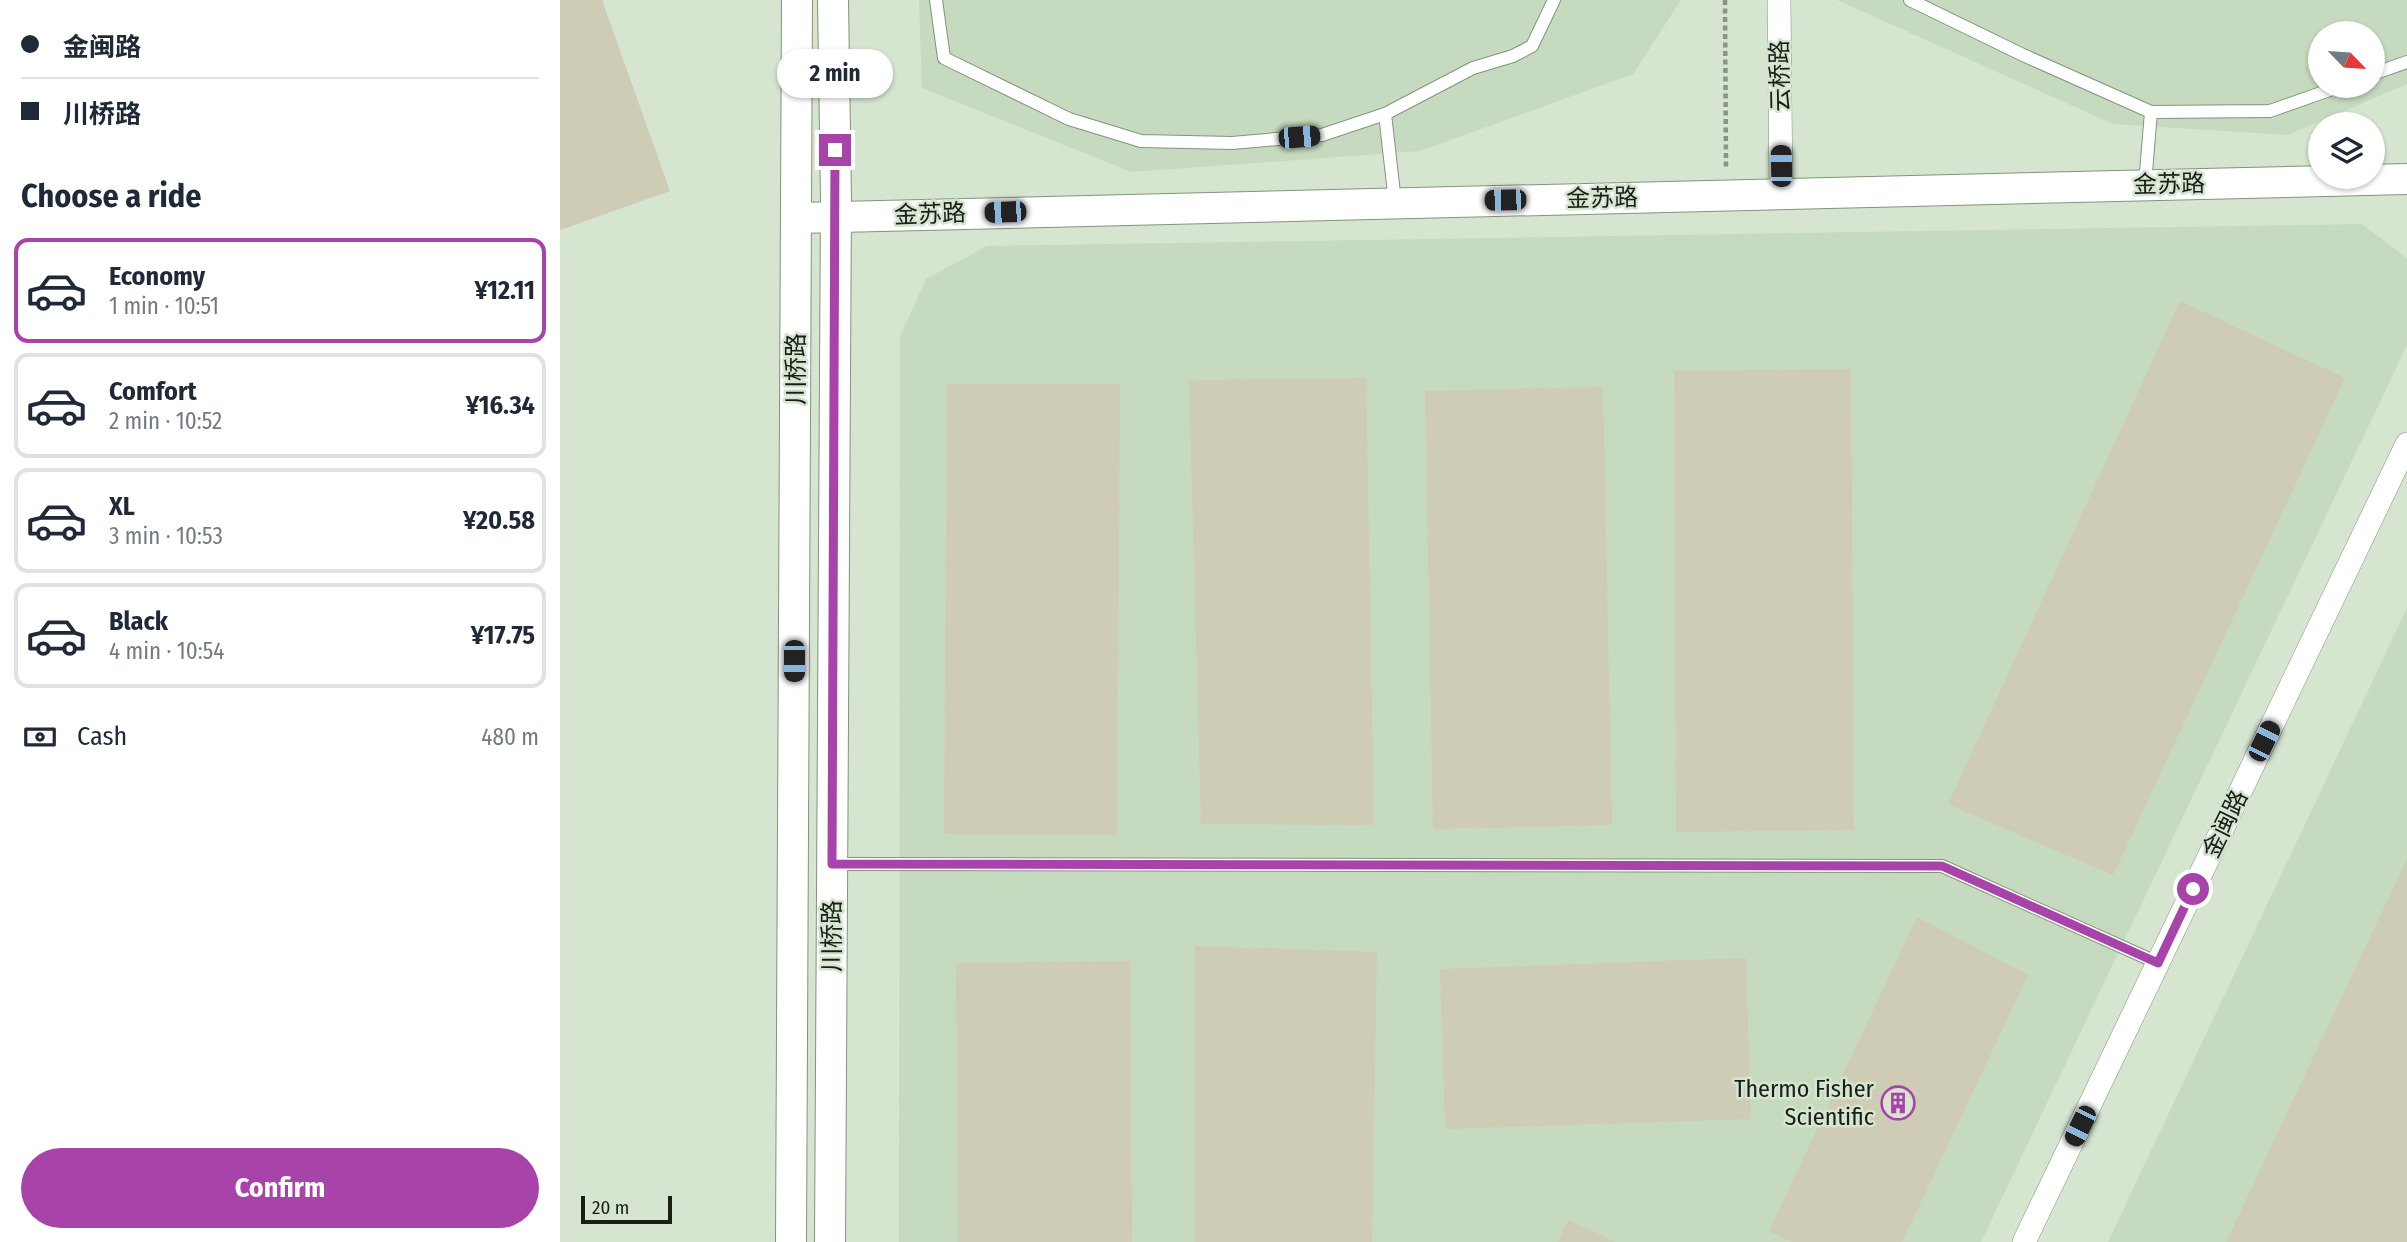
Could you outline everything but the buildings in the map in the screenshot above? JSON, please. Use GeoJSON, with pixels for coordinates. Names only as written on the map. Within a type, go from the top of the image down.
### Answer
{"type":"FeatureCollection","features":[{"type":"Feature","properties":{"kind":"street","name":"川桥路"},"geometry":{"type":"LineString","coordinates":[[791,1242],[797,0]]}},
{"type":"Feature","properties":{"kind":"street","name":"川桥路"},"geometry":{"type":"LineString","coordinates":[[830,1242],[835,216],[833,0]]}},
{"type":"Feature","properties":{"kind":"street","name":"云桥路"},"geometry":{"type":"LineString","coordinates":[[1779,0],[1781,194]]}},
{"type":"Feature","properties":{"kind":"street","name":"金苏路"},"geometry":{"type":"LineString","coordinates":[[797,218],[2407,179]]}},
{"type":"Feature","properties":{"kind":"street","name":"金闽路"},"geometry":{"type":"LineString","coordinates":[[2024,1242],[2407,444]]}},
{"type":"Feature","properties":{"kind":"lane"},"geometry":{"type":"LineString","coordinates":[[936,0],[944,58],[1069,119],[1141,141],[1232,143],[1322,135],[1385,114],[1473,68],[1513,56],[1532,46],[1554,0]]}},
{"type":"Feature","properties":{"kind":"lane"},"geometry":{"type":"LineString","coordinates":[[1910,0],[2023,55],[2151,112],[2270,111],[2308,98]]}},
{"type":"Feature","properties":{"kind":"lane"},"geometry":{"type":"LineString","coordinates":[[2385,70],[2407,62]]}},
{"type":"Feature","properties":{"kind":"lane"},"geometry":{"type":"LineString","coordinates":[[2145,184],[2151,112]]}},
{"type":"Feature","properties":{"kind":"lane"},"geometry":{"type":"LineString","coordinates":[[1385,114],[1395,202]]}},
{"type":"Feature","properties":{"kind":"lane"},"geometry":{"type":"LineString","coordinates":[[832,864],[1942,866],[2158,963]]}},
{"type":"Feature","properties":{"kind":"path"},"geometry":{"type":"LineString","coordinates":[[1725,0],[1726,195]]}},
{"type":"Feature","properties":{"kind":"shaded area"},"geometry":{"type":"Polygon","coordinates":[[[919,0],[1681,0],[1633,74],[1420,151],[1131,172],[922,88],[919,0]]]}},
{"type":"Feature","properties":{"kind":"shaded area"},"geometry":{"type":"Polygon","coordinates":[[[1837,0],[2407,0],[2407,84],[2385,93],[2385,21],[2308,21],[2308,98],[2374,98],[2342,112],[2308,112],[2308,126],[2288,135],[2113,124],[1837,0]]]}},
{"type":"Feature","properties":{"kind":"shaded area"},"geometry":{"type":"Polygon","coordinates":[[[2362,224],[2407,258],[2407,345],[1981,1242],[899,1242],[900,337],[926,279],[987,246],[2362,224]]]}},
{"type":"Feature","properties":{"kind":"shaded area"},"geometry":{"type":"Polygon","coordinates":[[[2407,608],[2407,1242],[2108,1242],[2407,608]]]}},
{"type":"Feature","properties":{"kind":"place","name":"Thermo Fisher Scientific"},"geometry":{"type":"Point","coordinates":[1898,1103]}},
{"type":"Feature","properties":{"kind":"route"},"geometry":{"type":"LineString","coordinates":[[835,150],[832,864],[1942,866],[2158,963],[2193,889]]}}]}
